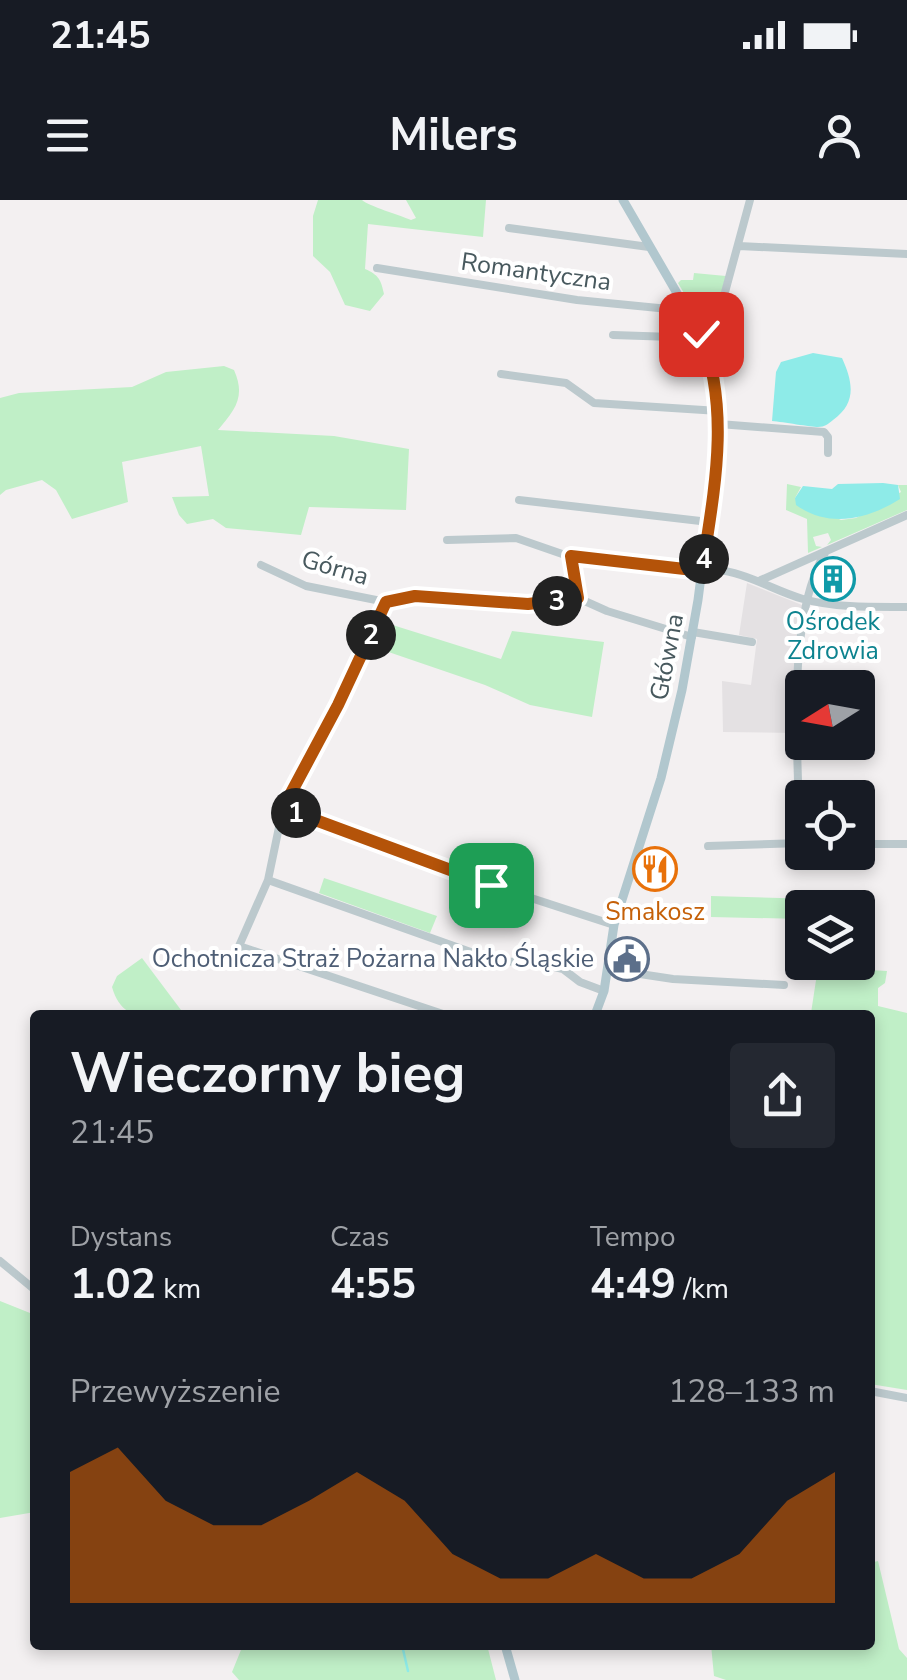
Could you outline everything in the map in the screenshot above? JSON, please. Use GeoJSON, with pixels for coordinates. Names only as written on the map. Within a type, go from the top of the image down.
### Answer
{"type":"FeatureCollection","features":[{"type":"Feature","properties":{"kind":"main road","name":"Główna"},"geometry":{"type":"LineString","coordinates":[[598,1010],[614,925],[661,778],[693,635],[720,411],[703,338],[623,200]]}},
{"type":"Feature","properties":{"kind":"main road"},"geometry":{"type":"LineString","coordinates":[[506,1650],[515,1680]]}},
{"type":"Feature","properties":{"kind":"street"},"geometry":{"type":"LineString","coordinates":[[613,334],[703,338],[718,318],[750,200]]}},
{"type":"Feature","properties":{"kind":"street"},"geometry":{"type":"LineString","coordinates":[[510,228],[650,247]]}},
{"type":"Feature","properties":{"kind":"street"},"geometry":{"type":"LineString","coordinates":[[739,246],[907,254]]}},
{"type":"Feature","properties":{"kind":"street","name":"Romantyczna"},"geometry":{"type":"LineString","coordinates":[[378,268],[577,300],[689,311]]}},
{"type":"Feature","properties":{"kind":"street"},"geometry":{"type":"LineString","coordinates":[[501,374],[566,384],[594,404],[720,411]]}},
{"type":"Feature","properties":{"kind":"street"},"geometry":{"type":"LineString","coordinates":[[719,424],[824,432],[828,453]]}},
{"type":"Feature","properties":{"kind":"street"},"geometry":{"type":"LineString","coordinates":[[519,500],[709,522]]}},
{"type":"Feature","properties":{"kind":"street"},"geometry":{"type":"LineString","coordinates":[[761,580],[907,515]]}},
{"type":"Feature","properties":{"kind":"street"},"geometry":{"type":"LineString","coordinates":[[447,540],[516,538],[571,556],[702,571],[706,568],[761,580],[807,600],[862,607],[907,607]]}},
{"type":"Feature","properties":{"kind":"street"},"geometry":{"type":"LineString","coordinates":[[800,780],[798,679],[807,600],[825,553]]}},
{"type":"Feature","properties":{"kind":"street"},"geometry":{"type":"LineString","coordinates":[[571,556],[578,598]]}},
{"type":"Feature","properties":{"kind":"street","name":"Górna"},"geometry":{"type":"LineString","coordinates":[[261,565],[306,586],[386,602],[415,596],[528,604],[578,598],[693,635],[752,642]]}},
{"type":"Feature","properties":{"kind":"street"},"geometry":{"type":"LineString","coordinates":[[386,602],[338,705],[283,808],[268,880],[238,946],[431,1010]]}},
{"type":"Feature","properties":{"kind":"street"},"geometry":{"type":"LineString","coordinates":[[283,808],[491,885],[614,925]]}},
{"type":"Feature","properties":{"kind":"street"},"geometry":{"type":"LineString","coordinates":[[708,846],[785,844]]}},
{"type":"Feature","properties":{"kind":"street"},"geometry":{"type":"LineString","coordinates":[[875,844],[907,844]]}},
{"type":"Feature","properties":{"kind":"street"},"geometry":{"type":"LineString","coordinates":[[268,880],[496,960],[562,969],[580,982],[604,991]]}},
{"type":"Feature","properties":{"kind":"street"},"geometry":{"type":"LineString","coordinates":[[607,969],[673,979],[784,985]]}},
{"type":"Feature","properties":{"kind":"street"},"geometry":{"type":"LineString","coordinates":[[0,1261],[30,1286]]}},
{"type":"Feature","properties":{"kind":"street"},"geometry":{"type":"LineString","coordinates":[[875,1392],[907,1398]]}},
{"type":"Feature","properties":{"kind":"shaded area"},"geometry":{"type":"Polygon","coordinates":[[[747,583],[802,605],[796,670],[785,670],[785,733],[723,732],[722,681],[751,685],[757,639],[739,635],[747,583]]]}},
{"type":"Feature","properties":{"kind":"green space"},"geometry":{"type":"Polygon","coordinates":[[[318,200],[362,200],[411,220],[416,218],[406,200],[486,200],[483,237],[368,224],[365,269],[379,278],[384,294],[370,311],[345,305],[330,272],[313,256],[313,216],[318,200]]]}},
{"type":"Feature","properties":{"kind":"green space"},"geometry":{"type":"Polygon","coordinates":[[[694,273],[726,276],[713,321],[707,326],[702,324],[678,283],[693,280],[694,273]]]}},
{"type":"Feature","properties":{"kind":"green space"},"geometry":{"type":"Polygon","coordinates":[[[224,366],[234,370],[239,396],[218,430],[334,436],[409,449],[406,510],[309,507],[301,535],[226,528],[213,519],[187,524],[172,497],[209,496],[201,446],[122,462],[128,502],[72,519],[56,490],[42,480],[0,495],[0,398],[19,393],[132,387],[166,372],[224,366]]]}},
{"type":"Feature","properties":{"kind":"green space"},"geometry":{"type":"Polygon","coordinates":[[[787,484],[801,487],[795,498],[841,520],[856,518],[901,492],[898,485],[907,485],[907,510],[827,545],[831,540],[828,533],[813,537],[816,546],[822,547],[808,553],[807,519],[786,510],[787,484]]]}},
{"type":"Feature","properties":{"kind":"green space"},"geometry":{"type":"Polygon","coordinates":[[[383,622],[501,659],[512,631],[604,642],[592,717],[530,705],[485,685],[371,646],[383,622]]]}},
{"type":"Feature","properties":{"kind":"green space"},"geometry":{"type":"Polygon","coordinates":[[[324,878],[437,916],[430,933],[319,893],[324,878]]]}},
{"type":"Feature","properties":{"kind":"green space"},"geometry":{"type":"Polygon","coordinates":[[[711,896],[785,898],[785,919],[711,917],[711,896]]]}},
{"type":"Feature","properties":{"kind":"green space"},"geometry":{"type":"Polygon","coordinates":[[[142,958],[180,1010],[127,1010],[112,987],[117,976],[142,958]]]}},
{"type":"Feature","properties":{"kind":"green space"},"geometry":{"type":"Polygon","coordinates":[[[875,970],[887,971],[885,983],[878,988],[878,1006],[907,1013],[907,1390],[875,1385],[875,1010],[811,1010],[816,980],[875,980],[875,970]]]}},
{"type":"Feature","properties":{"kind":"green space"},"geometry":{"type":"Polygon","coordinates":[[[0,1301],[30,1313],[30,1513],[0,1518],[0,1301]]]}},
{"type":"Feature","properties":{"kind":"green space"},"geometry":{"type":"Polygon","coordinates":[[[878,1561],[899,1649],[907,1658],[907,1680],[726,1680],[714,1676],[711,1650],[875,1650],[878,1561]]]}},
{"type":"Feature","properties":{"kind":"green space"},"geometry":{"type":"Polygon","coordinates":[[[241,1650],[488,1650],[496,1680],[239,1680],[232,1672],[241,1650]]]}},
{"type":"Feature","properties":{"kind":"water"},"geometry":{"type":"Polygon","coordinates":[[[813,353],[842,358],[851,392],[846,407],[823,426],[772,421],[776,372],[781,362],[813,353]]]}},
{"type":"Feature","properties":{"kind":"water"},"geometry":{"type":"Polygon","coordinates":[[[838,484],[898,485],[900,499],[862,516],[822,517],[796,505],[795,498],[803,486],[832,489],[838,484]]]}},
{"type":"Feature","properties":{"kind":"waterway"},"geometry":{"type":"LineString","coordinates":[[403,1650],[408,1671]]}},
{"type":"Feature","properties":{"kind":"place","name":"Ośrodek Zdrowia"},"geometry":{"type":"Point","coordinates":[833,579]}},
{"type":"Feature","properties":{"kind":"place","name":"Smakosz"},"geometry":{"type":"Point","coordinates":[655,869]}},
{"type":"Feature","properties":{"kind":"place","name":"Ochotnicza Straż Pożarna Nakło Śląskie"},"geometry":{"type":"Point","coordinates":[627,959]}},
{"type":"Feature","properties":{"kind":"route"},"geometry":{"type":"LineString","coordinates":[[491,885],[283,808],[338,705],[386,602],[415,596],[528,604],[578,598],[571,556],[702,571],[720,411],[701,334]]}}]}
